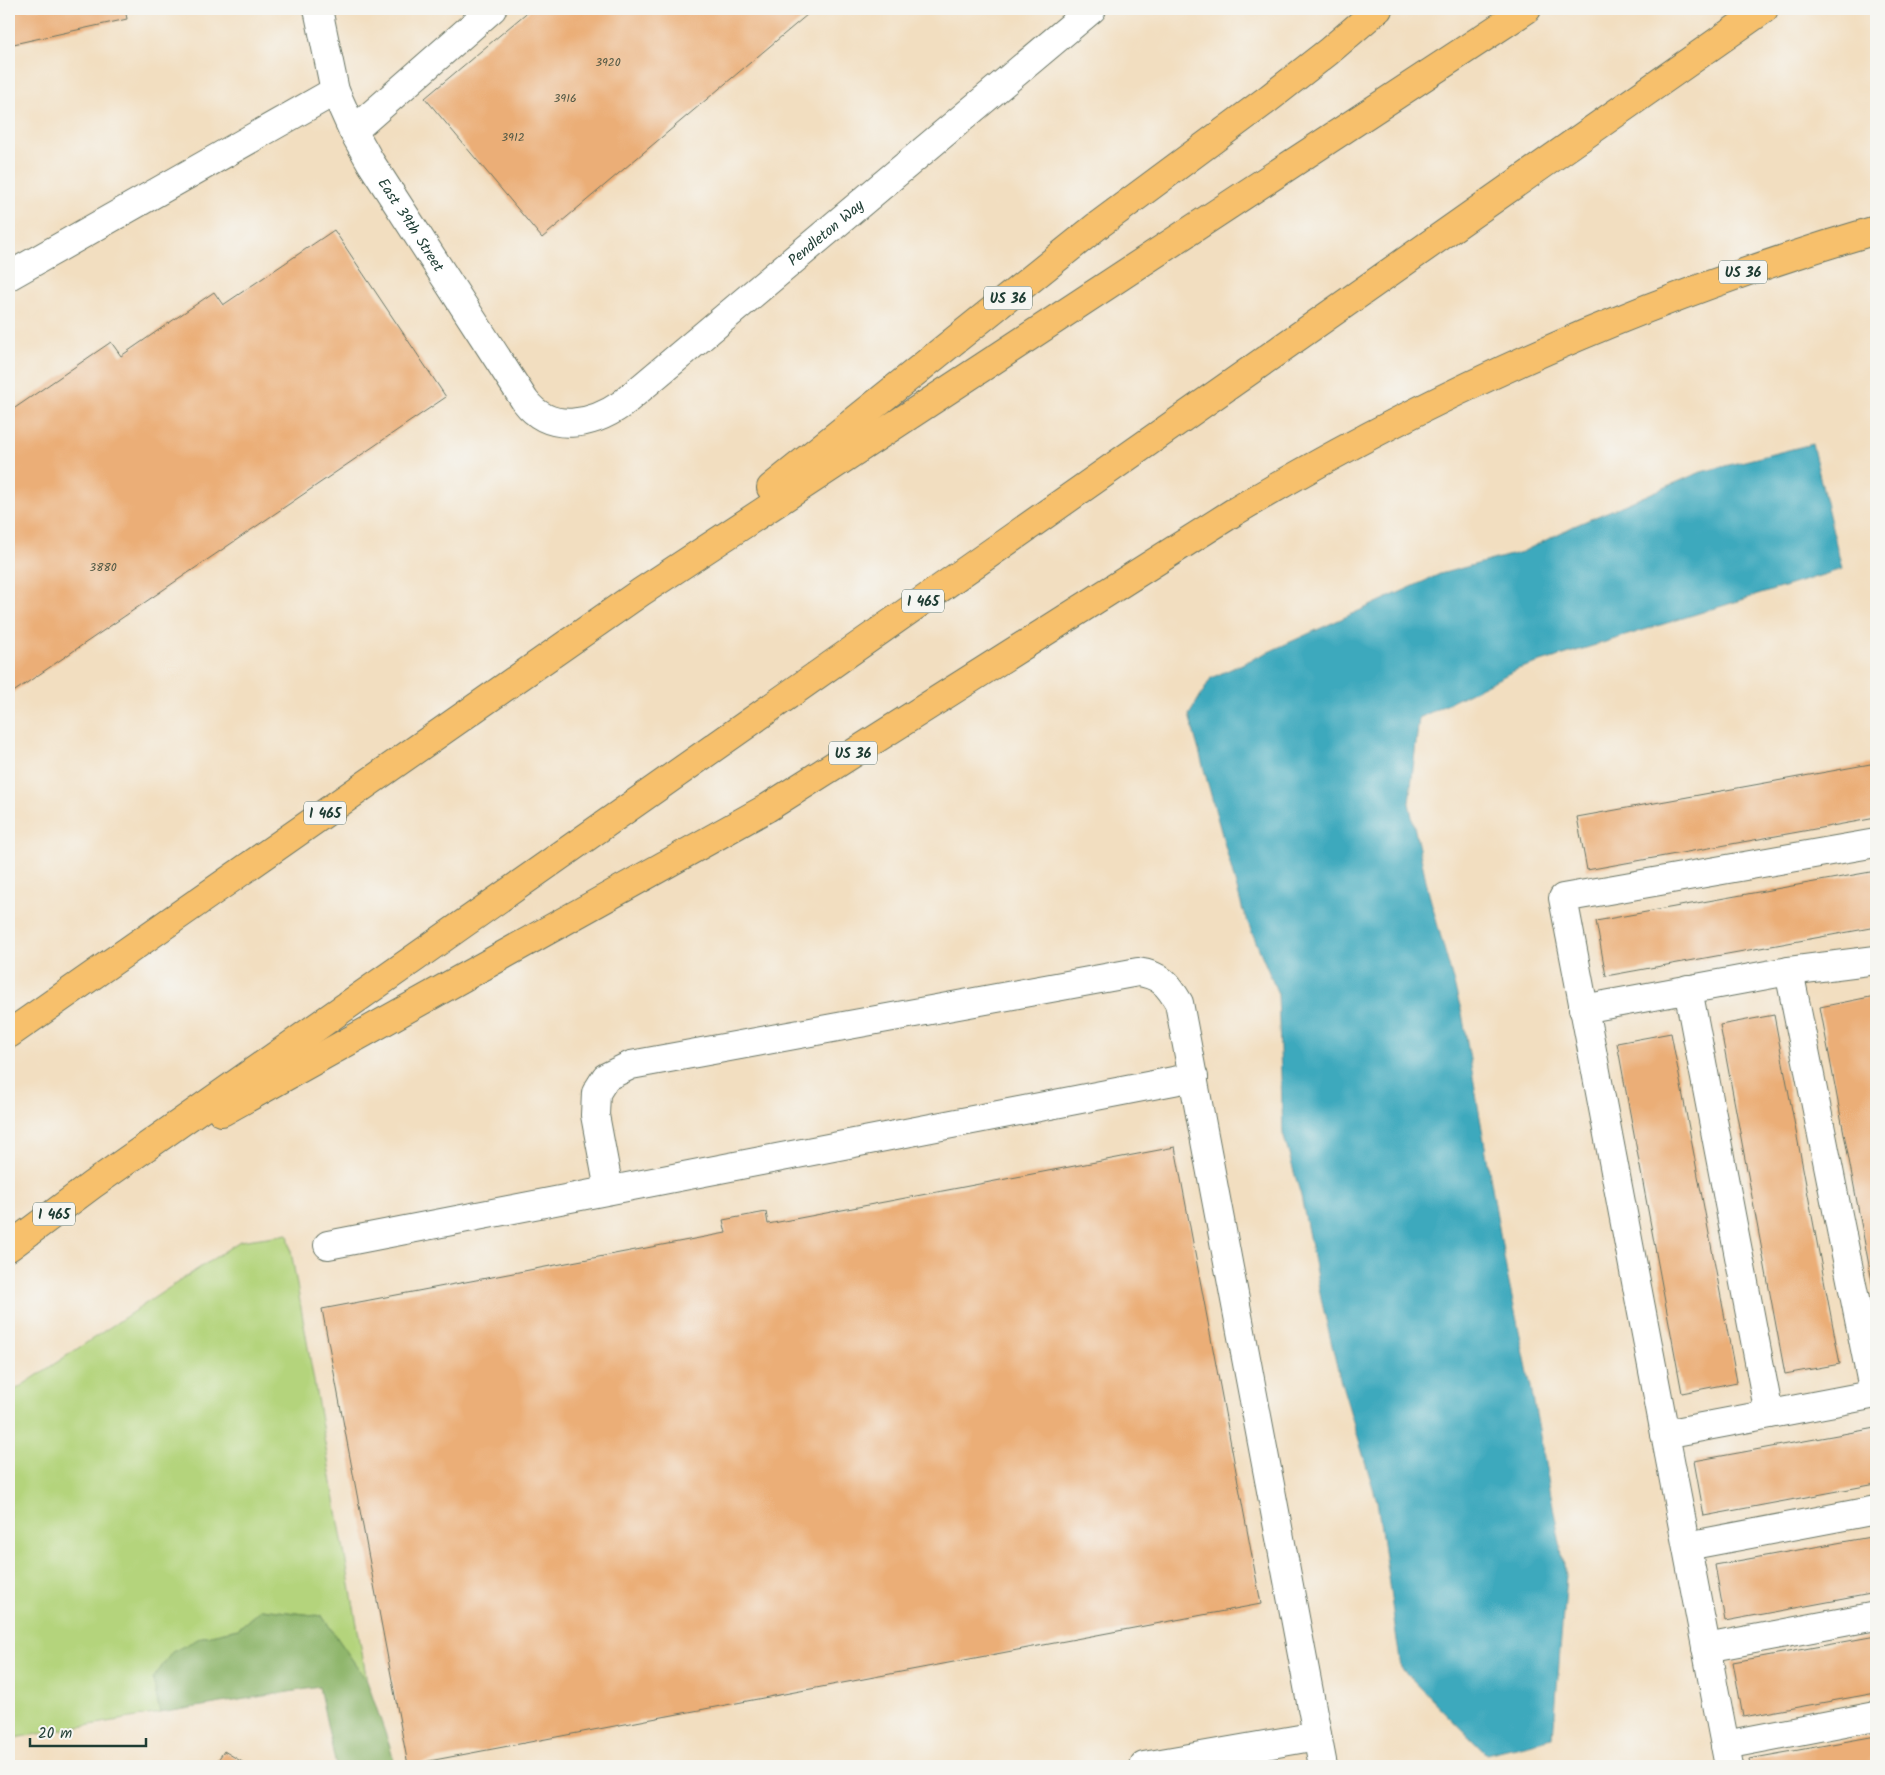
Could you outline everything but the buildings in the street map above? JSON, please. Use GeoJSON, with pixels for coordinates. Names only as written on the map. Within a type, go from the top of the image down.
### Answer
{"type":"FeatureCollection","features":[{"type":"Feature","properties":{"kind":"highway","name":"US 36"},"geometry":{"type":"LineString","coordinates":[[641,592],[1090,232],[1260,106],[1378,9]]}},
{"type":"Feature","properties":{"kind":"highway","name":"I 465"},"geometry":{"type":"LineString","coordinates":[[9,1034],[641,592],[1527,9]]}},
{"type":"Feature","properties":{"kind":"highway","name":"I 465"},"geometry":{"type":"LineString","coordinates":[[9,1247],[92,1185],[1764,9]]}},
{"type":"Feature","properties":{"kind":"highway","name":"US 36"},"geometry":{"type":"LineString","coordinates":[[92,1185],[767,808],[1234,512],[1359,440],[1483,378],[1612,321],[1747,271],[1876,230]]}},
{"type":"Feature","properties":{"kind":"street","name":"East 39th Street"},"geometry":{"type":"LineString","coordinates":[[318,9],[335,91],[371,163],[525,401],[533,411],[546,419]]}},
{"type":"Feature","properties":{"kind":"street"},"geometry":{"type":"LineString","coordinates":[[354,131],[492,9]]}},
{"type":"Feature","properties":{"kind":"street","name":"Pendleton Way"},"geometry":{"type":"LineString","coordinates":[[546,419],[561,423],[575,422],[601,416],[622,404],[1092,9]]}},
{"type":"Feature","properties":{"kind":"street"},"geometry":{"type":"LineString","coordinates":[[9,276],[335,91]]}},
{"type":"Feature","properties":{"kind":"street"},"geometry":{"type":"LineString","coordinates":[[1876,842],[1562,898],[1727,1756],[1876,1716]]}},
{"type":"Feature","properties":{"kind":"street"},"geometry":{"type":"LineString","coordinates":[[1583,1009],[1789,971],[1876,960]]}},
{"type":"Feature","properties":{"kind":"street"},"geometry":{"type":"LineString","coordinates":[[1665,1434],[1875,1394],[1789,971]]}},
{"type":"Feature","properties":{"kind":"street"},"geometry":{"type":"LineString","coordinates":[[609,1190],[595,1115],[596,1093],[606,1077],[631,1065],[1138,972],[1153,974],[1172,990],[1179,1003],[1324,1766]]}},
{"type":"Feature","properties":{"kind":"street"},"geometry":{"type":"LineString","coordinates":[[1688,989],[1769,1414]]}},
{"type":"Feature","properties":{"kind":"street"},"geometry":{"type":"LineString","coordinates":[[328,1245],[1194,1077]]}},
{"type":"Feature","properties":{"kind":"street"},"geometry":{"type":"LineString","coordinates":[[1687,1546],[1876,1510]]}},
{"type":"Feature","properties":{"kind":"street"},"geometry":{"type":"LineString","coordinates":[[1706,1648],[1876,1616]]}},
{"type":"Feature","properties":{"kind":"street"},"geometry":{"type":"LineString","coordinates":[[1144,1766],[1317,1736]]}},
{"type":"Feature","properties":{"kind":"green space"},"geometry":{"type":"Polygon","coordinates":[[[288,1234],[367,1681],[322,1616],[261,1609],[238,1629],[202,1637],[153,1679],[160,1713],[9,1739],[9,1394],[240,1241],[288,1234]]]}},
{"type":"Feature","properties":{"kind":"green space"},"geometry":{"type":"Polygon","coordinates":[[[261,1609],[322,1616],[367,1681],[395,1766],[336,1766],[319,1687],[160,1713],[153,1679],[172,1652],[202,1637],[238,1629],[261,1609]]]}},
{"type":"Feature","properties":{"kind":"water"},"geometry":{"type":"Polygon","coordinates":[[[1812,444],[1842,569],[1518,669],[1419,718],[1409,803],[1429,894],[1462,1013],[1507,1274],[1531,1387],[1566,1576],[1553,1738],[1486,1754],[1401,1668],[1377,1501],[1339,1375],[1322,1303],[1301,1196],[1283,1134],[1278,994],[1243,911],[1189,715],[1211,678],[1440,574],[1522,552],[1574,526],[1701,472],[1812,444]]]}}]}
